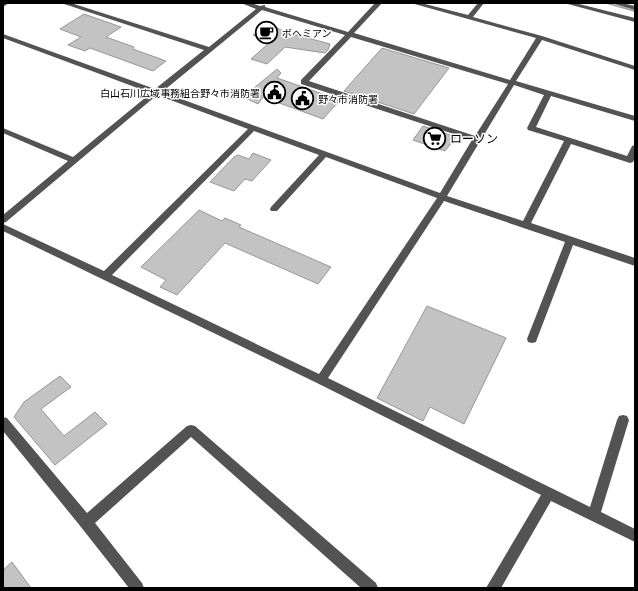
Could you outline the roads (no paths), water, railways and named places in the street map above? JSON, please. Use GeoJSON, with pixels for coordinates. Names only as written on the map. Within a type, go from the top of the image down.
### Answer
{"type":"FeatureCollection","features":[{"type":"Feature","properties":{"kind":"street"},"geometry":{"type":"LineString","coordinates":[[64,3],[209,49]]}},
{"type":"Feature","properties":{"kind":"street"},"geometry":{"type":"LineString","coordinates":[[244,3],[263,6],[350,34],[635,119]]}},
{"type":"Feature","properties":{"kind":"street"},"geometry":{"type":"LineString","coordinates":[[379,3],[304,82],[477,139]]}},
{"type":"Feature","properties":{"kind":"street"},"geometry":{"type":"LineString","coordinates":[[414,3],[540,37],[635,68]]}},
{"type":"Feature","properties":{"kind":"street"},"geometry":{"type":"LineString","coordinates":[[470,18],[481,3]]}},
{"type":"Feature","properties":{"kind":"street"},"geometry":{"type":"LineString","coordinates":[[567,3],[635,20]]}},
{"type":"Feature","properties":{"kind":"street"},"geometry":{"type":"LineString","coordinates":[[614,3],[635,8]]}},
{"type":"Feature","properties":{"kind":"street"},"geometry":{"type":"LineString","coordinates":[[3,220],[156,92],[263,6]]}},
{"type":"Feature","properties":{"kind":"street"},"geometry":{"type":"LineString","coordinates":[[3,36],[442,197],[635,262]]}},
{"type":"Feature","properties":{"kind":"street"},"geometry":{"type":"LineString","coordinates":[[321,380],[442,197],[540,37]]}},
{"type":"Feature","properties":{"kind":"street"},"geometry":{"type":"LineString","coordinates":[[549,93],[531,128],[630,160],[635,148]]}},
{"type":"Feature","properties":{"kind":"street"},"geometry":{"type":"LineString","coordinates":[[105,276],[253,128]]}},
{"type":"Feature","properties":{"kind":"street"},"geometry":{"type":"LineString","coordinates":[[3,130],[74,161]]}},
{"type":"Feature","properties":{"kind":"street"},"geometry":{"type":"LineString","coordinates":[[526,226],[569,140]]}},
{"type":"Feature","properties":{"kind":"street"},"geometry":{"type":"LineString","coordinates":[[274,209],[324,154]]}},
{"type":"Feature","properties":{"kind":"street"},"geometry":{"type":"LineString","coordinates":[[3,227],[321,380],[635,536]]}},
{"type":"Feature","properties":{"kind":"street"},"geometry":{"type":"LineString","coordinates":[[532,339],[570,241]]}},
{"type":"Feature","properties":{"kind":"street"},"geometry":{"type":"LineString","coordinates":[[594,515],[623,420]]}},
{"type":"Feature","properties":{"kind":"street"},"geometry":{"type":"LineString","coordinates":[[3,422],[86,522],[137,588]]}},
{"type":"Feature","properties":{"kind":"street"},"geometry":{"type":"LineString","coordinates":[[86,522],[191,430],[371,588]]}},
{"type":"Feature","properties":{"kind":"street"},"geometry":{"type":"LineString","coordinates":[[493,588],[549,493]]}},
{"type":"Feature","properties":{"kind":"waterway"},"geometry":{"type":"LineString","coordinates":[[605,3],[635,11]]}},
{"type":"Feature","properties":{"kind":"place","name":"ボヘミアン"},"geometry":{"type":"Point","coordinates":[266,33]}},
{"type":"Feature","properties":{"kind":"place","name":"白山石川広域事務組合野々市消防署"},"geometry":{"type":"Point","coordinates":[275,93]}},
{"type":"Feature","properties":{"kind":"place","name":"野々市消防署"},"geometry":{"type":"Point","coordinates":[302,99]}},
{"type":"Feature","properties":{"kind":"place","name":"ローソン"},"geometry":{"type":"Point","coordinates":[435,139]}}]}
